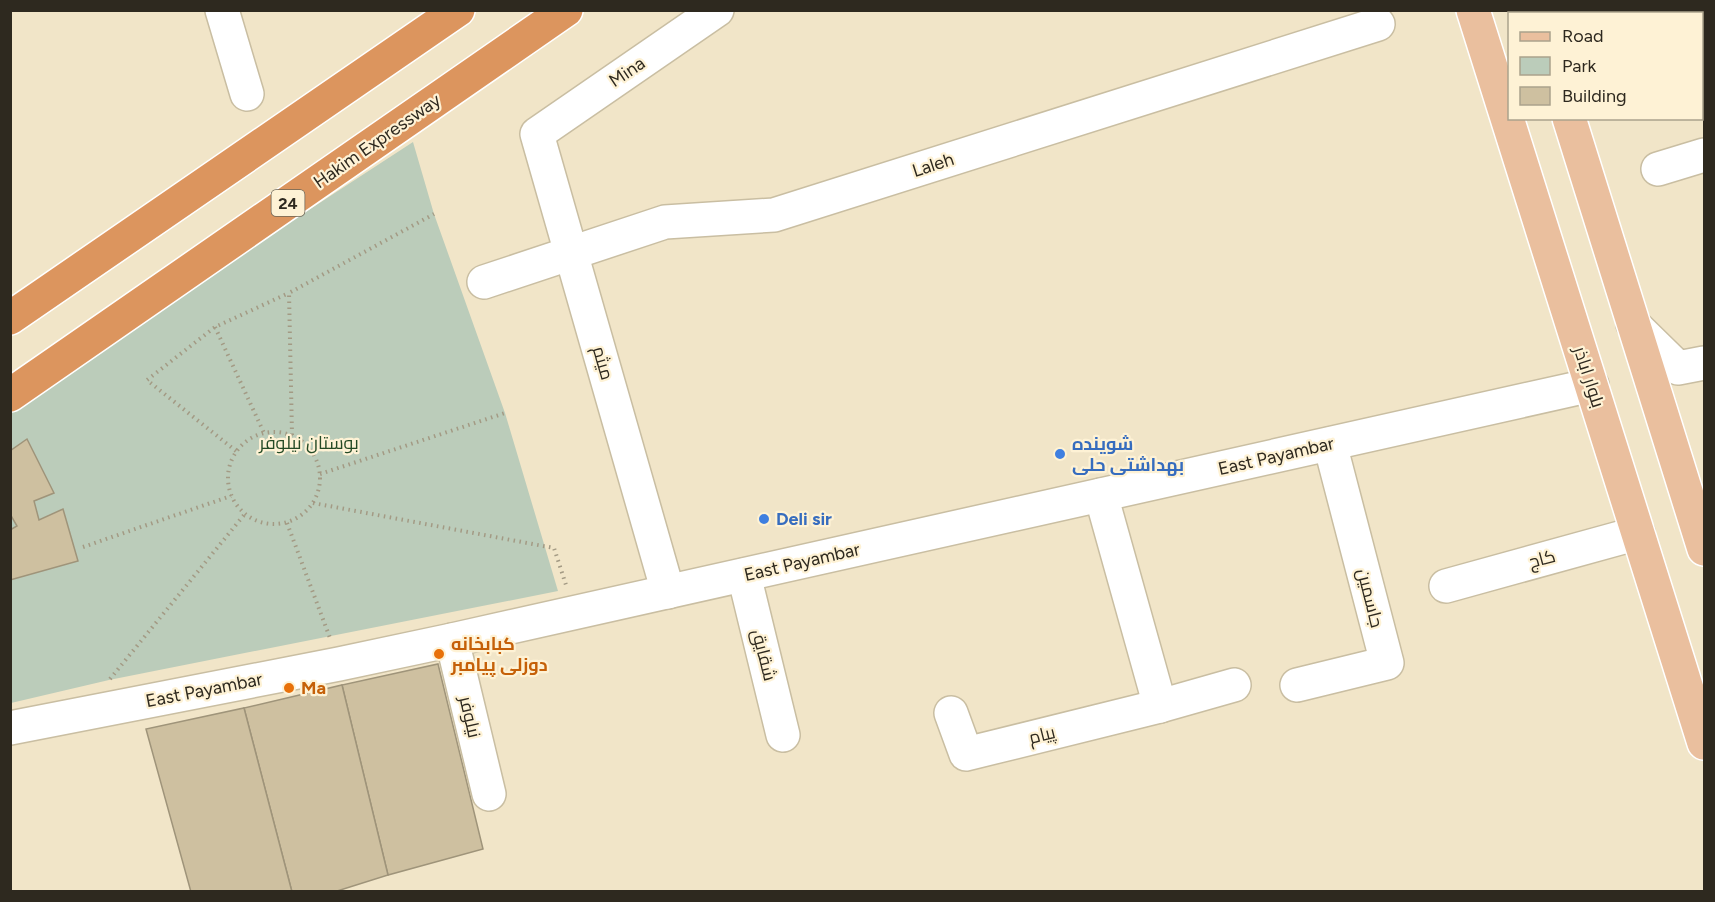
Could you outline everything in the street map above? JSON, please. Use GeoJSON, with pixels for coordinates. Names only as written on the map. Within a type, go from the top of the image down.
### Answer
{"type":"FeatureCollection","features":[{"type":"Feature","properties":{"kind":"highway"},"geometry":{"type":"LineString","coordinates":[[10,318],[458,10]]}},
{"type":"Feature","properties":{"kind":"highway","name":"Hakim Expressway"},"geometry":{"type":"LineString","coordinates":[[10,395],[566,10]]}},
{"type":"Feature","properties":{"kind":"main road","name":"بلوار اباذر"},"geometry":{"type":"LineString","coordinates":[[1473,10],[1704,743]]}},
{"type":"Feature","properties":{"kind":"main road"},"geometry":{"type":"LineString","coordinates":[[1570,120],[1704,549]]}},
{"type":"Feature","properties":{"kind":"street"},"geometry":{"type":"LineString","coordinates":[[222,10],[247,94]]}},
{"type":"Feature","properties":{"kind":"street","name":"Mina"},"geometry":{"type":"LineString","coordinates":[[537,134],[717,10]]}},
{"type":"Feature","properties":{"kind":"street","name":"Laleh"},"geometry":{"type":"LineString","coordinates":[[483,282],[665,222],[774,215],[1377,24]]}},
{"type":"Feature","properties":{"kind":"street","name":"میثم"},"geometry":{"type":"LineString","coordinates":[[537,134],[669,592]]}},
{"type":"Feature","properties":{"kind":"street"},"geometry":{"type":"LineString","coordinates":[[1658,169],[1704,155]]}},
{"type":"Feature","properties":{"kind":"street"},"geometry":{"type":"LineString","coordinates":[[1634,324],[1678,369],[1704,363]]}},
{"type":"Feature","properties":{"kind":"street","name":"East Payambar"},"geometry":{"type":"LineString","coordinates":[[10,728],[452,640],[1592,385]]}},
{"type":"Feature","properties":{"kind":"street","name":"جاسمین"},"geometry":{"type":"LineString","coordinates":[[1297,685],[1387,663],[1330,444]]}},
{"type":"Feature","properties":{"kind":"street"},"geometry":{"type":"LineString","coordinates":[[1101,495],[1160,706]]}},
{"type":"Feature","properties":{"kind":"street","name":"کاج"},"geometry":{"type":"LineString","coordinates":[[1446,586],[1638,533]]}},
{"type":"Feature","properties":{"kind":"street","name":"شقایق"},"geometry":{"type":"LineString","coordinates":[[744,576],[783,735]]}},
{"type":"Feature","properties":{"kind":"street","name":"نیلوفر"},"geometry":{"type":"LineString","coordinates":[[452,640],[489,794]]}},
{"type":"Feature","properties":{"kind":"street","name":"پیام"},"geometry":{"type":"LineString","coordinates":[[951,713],[966,754],[1234,686]]}},
{"type":"Feature","properties":{"kind":"path"},"geometry":{"type":"LineString","coordinates":[[236,451],[147,380],[215,327],[289,293],[434,214]]}},
{"type":"Feature","properties":{"kind":"path"},"geometry":{"type":"LineString","coordinates":[[289,293],[292,435]]}},
{"type":"Feature","properties":{"kind":"path"},"geometry":{"type":"LineString","coordinates":[[215,327],[264,433]]}},
{"type":"Feature","properties":{"kind":"path"},"geometry":{"type":"LineString","coordinates":[[320,474],[505,413]]}},
{"type":"Feature","properties":{"kind":"path"},"geometry":{"type":"LineString","coordinates":[[278,432],[292,435],[311,450],[317,461],[320,474],[319,489],[313,502],[297,518],[287,523],[272,525],[258,522],[244,515],[231,496],[227,481],[229,465],[236,451],[254,436],[278,432]]}},
{"type":"Feature","properties":{"kind":"path"},"geometry":{"type":"LineString","coordinates":[[83,547],[231,496]]}},
{"type":"Feature","properties":{"kind":"path"},"geometry":{"type":"LineString","coordinates":[[313,502],[554,548],[574,613]]}},
{"type":"Feature","properties":{"kind":"path"},"geometry":{"type":"LineString","coordinates":[[109,680],[244,515]]}},
{"type":"Feature","properties":{"kind":"path"},"geometry":{"type":"LineString","coordinates":[[287,523],[339,664]]}},
{"type":"Feature","properties":{"kind":"green space","name":"بوستان نیلوفر"},"geometry":{"type":"Polygon","coordinates":[[[413,142],[434,214],[505,413],[558,591],[109,680],[11,703],[10,413],[298,217],[413,142]]]}},
{"type":"Feature","properties":{"kind":"building"},"geometry":{"type":"Polygon","coordinates":[[[27,439],[54,493],[34,501],[39,520],[63,509],[78,561],[10,580],[10,530],[17,526],[10,514],[10,451],[27,439]]]}},
{"type":"Feature","properties":{"kind":"building"},"geometry":{"type":"Polygon","coordinates":[[[438,664],[483,849],[388,875],[342,685],[438,664]]]}},
{"type":"Feature","properties":{"kind":"building"},"geometry":{"type":"Polygon","coordinates":[[[342,685],[388,875],[334,892],[292,892],[244,708],[342,685]]]}},
{"type":"Feature","properties":{"kind":"building"},"geometry":{"type":"Polygon","coordinates":[[[244,708],[292,892],[191,892],[146,729],[244,708]]]}},
{"type":"Feature","properties":{"kind":"place","name":"شوینده بهداشتی حلی"},"geometry":{"type":"Point","coordinates":[1060,454]}},
{"type":"Feature","properties":{"kind":"place","name":"Deli sir"},"geometry":{"type":"Point","coordinates":[764,519]}},
{"type":"Feature","properties":{"kind":"place","name":"کبابخانه دوزلی پیامبر"},"geometry":{"type":"Point","coordinates":[439,654]}},
{"type":"Feature","properties":{"kind":"place","name":"Ma"},"geometry":{"type":"Point","coordinates":[289,688]}}]}
